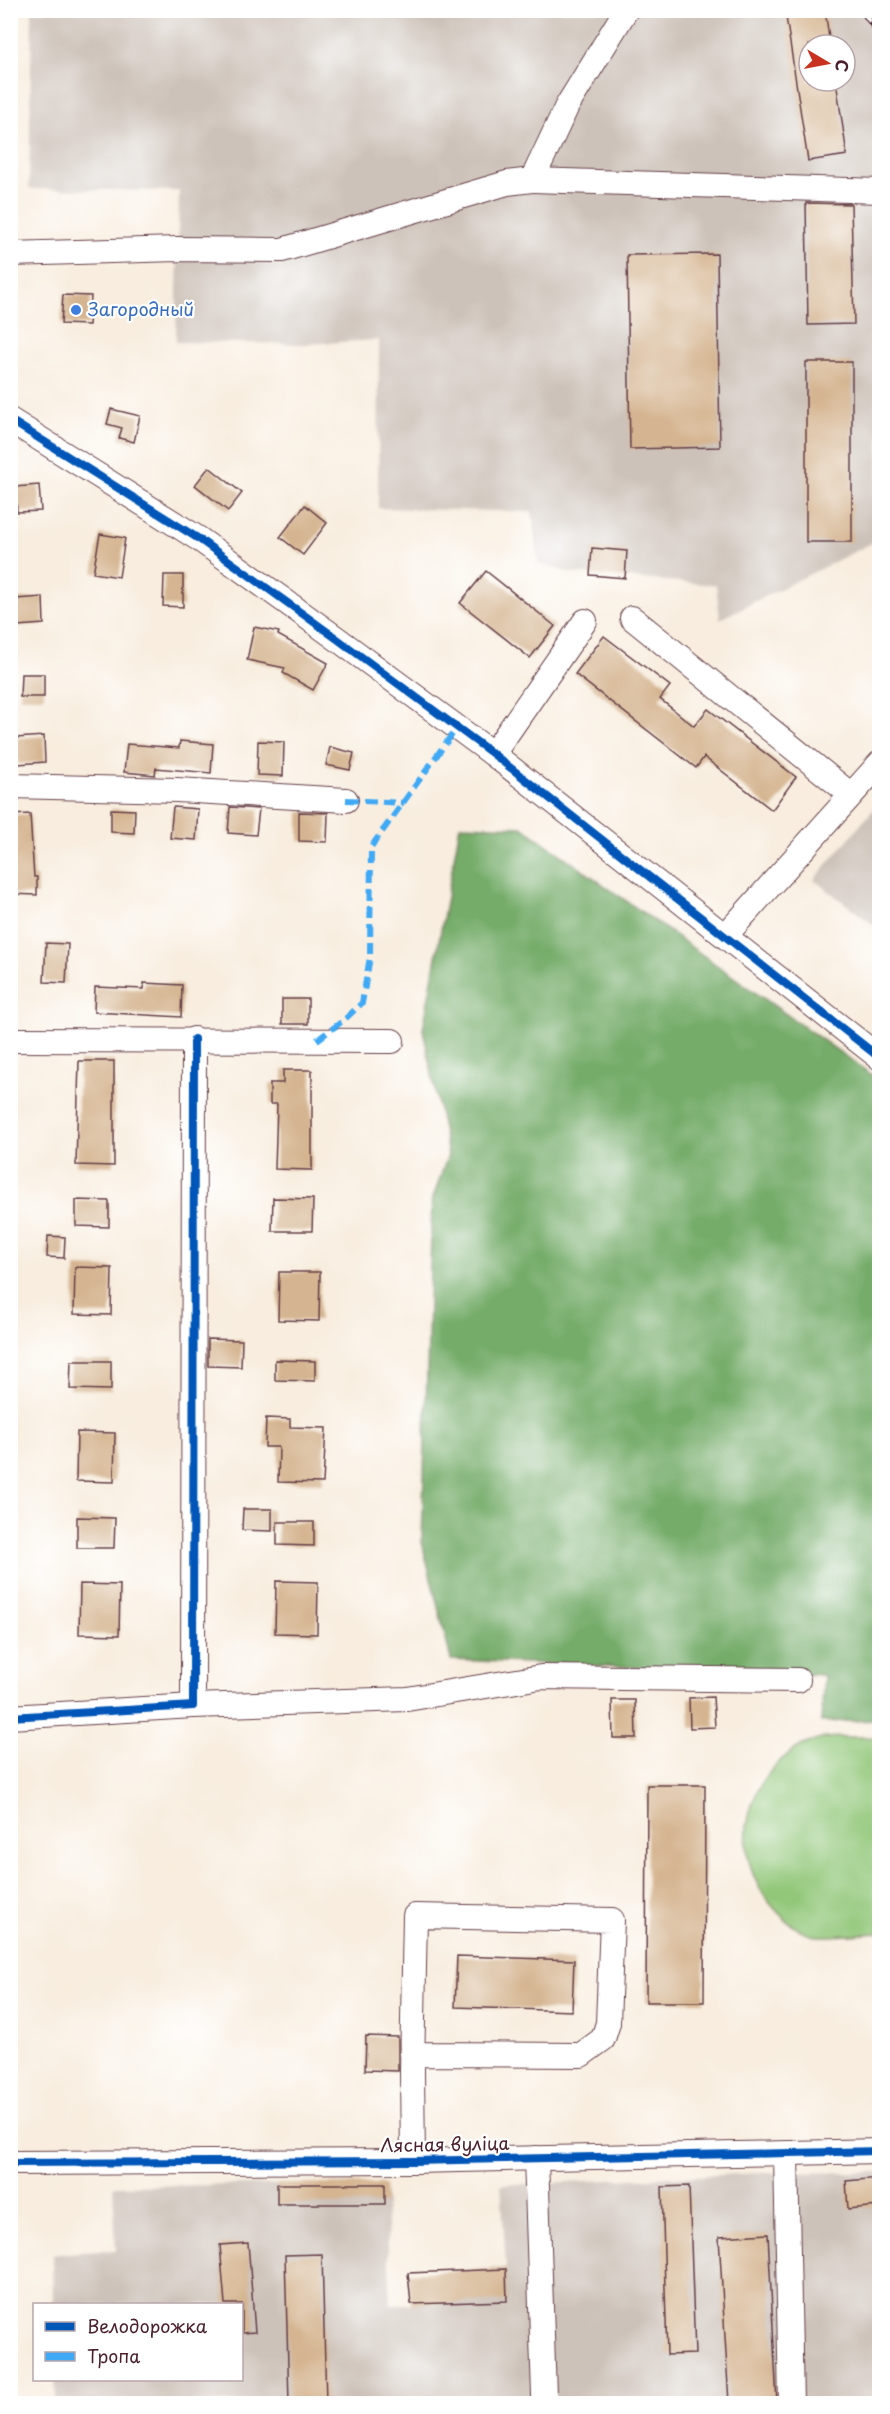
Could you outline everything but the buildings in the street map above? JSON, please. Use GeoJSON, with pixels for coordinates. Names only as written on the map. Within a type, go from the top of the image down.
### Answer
{"type":"FeatureCollection","features":[{"type":"Feature","properties":{"kind":"street"},"geometry":{"type":"LineString","coordinates":[[532,180],[567,106],[626,10]]}},
{"type":"Feature","properties":{"kind":"street"},"geometry":{"type":"LineString","coordinates":[[10,254],[178,249],[282,250],[507,183],[532,180],[879,191]]}},
{"type":"Feature","properties":{"kind":"street"},"geometry":{"type":"LineString","coordinates":[[10,420],[199,539],[493,754],[879,1058]]}},
{"type":"Feature","properties":{"kind":"street"},"geometry":{"type":"LineString","coordinates":[[632,618],[850,794]]}},
{"type":"Feature","properties":{"kind":"street"},"geometry":{"type":"LineString","coordinates":[[493,754],[585,621]]}},
{"type":"Feature","properties":{"kind":"street"},"geometry":{"type":"LineString","coordinates":[[725,936],[879,763]]}},
{"type":"Feature","properties":{"kind":"street"},"geometry":{"type":"LineString","coordinates":[[10,786],[177,790],[346,800]]}},
{"type":"Feature","properties":{"kind":"street"},"geometry":{"type":"LineString","coordinates":[[193,1706],[194,1039]]}},
{"type":"Feature","properties":{"kind":"street"},"geometry":{"type":"LineString","coordinates":[[10,1040],[392,1041]]}},
{"type":"Feature","properties":{"kind":"street"},"geometry":{"type":"LineString","coordinates":[[10,1717],[193,1706],[407,1699],[541,1677],[798,1680]]}},
{"type":"Feature","properties":{"kind":"street"},"geometry":{"type":"LineString","coordinates":[[412,2054],[580,2055],[603,2039],[608,2023],[612,1920],[415,1916],[412,2054],[413,2161]]}},
{"type":"Feature","properties":{"kind":"street","name":"Лясная вуліца"},"geometry":{"type":"LineString","coordinates":[[10,2163],[413,2161],[879,2151]]}},
{"type":"Feature","properties":{"kind":"street"},"geometry":{"type":"LineString","coordinates":[[786,2154],[791,2403]]}},
{"type":"Feature","properties":{"kind":"street"},"geometry":{"type":"LineString","coordinates":[[537,2158],[544,2395]]}},
{"type":"Feature","properties":{"kind":"shaded area"},"geometry":{"type":"Polygon","coordinates":[[[32,11],[879,11],[879,562],[874,542],[720,619],[716,585],[570,573],[538,564],[532,512],[378,508],[379,340],[303,344],[176,342],[179,191],[29,189],[32,11]]]}},
{"type":"Feature","properties":{"kind":"shaded area"},"geometry":{"type":"Polygon","coordinates":[[[879,803],[879,929],[814,880],[879,803]]]}},
{"type":"Feature","properties":{"kind":"shaded area"},"geometry":{"type":"Polygon","coordinates":[[[879,2172],[879,2403],[56,2403],[55,2381],[243,2381],[243,2303],[53,2303],[52,2254],[116,2250],[113,2186],[385,2184],[391,2304],[411,2304],[408,2273],[506,2268],[501,2185],[763,2173],[879,2172]]]}},
{"type":"Feature","properties":{"kind":"green space"},"geometry":{"type":"Polygon","coordinates":[[[460,825],[522,827],[879,1080],[879,1720],[821,1722],[824,1675],[451,1660],[422,1542],[432,1201],[448,1155],[423,1029],[460,825]]]}},
{"type":"Feature","properties":{"kind":"green space"},"geometry":{"type":"Polygon","coordinates":[[[879,1737],[879,1933],[811,1935],[782,1916],[759,1886],[749,1862],[747,1838],[750,1813],[758,1790],[772,1769],[791,1752],[821,1738],[879,1737]]]}},
{"type":"Feature","properties":{"kind":"railway"},"geometry":{"type":"LineString","coordinates":[[862,10],[880,35]]}},
{"type":"Feature","properties":{"kind":"marked path"},"geometry":{"type":"LineString","coordinates":[[317,1040],[362,1003],[370,957],[371,847],[456,729]]}},
{"type":"Feature","properties":{"kind":"marked path"},"geometry":{"type":"LineString","coordinates":[[346,800],[404,803]]}},
{"type":"Feature","properties":{"kind":"cycle path"},"geometry":{"type":"LineString","coordinates":[[10,420],[199,539],[336,638],[493,754],[880,1058]]}},
{"type":"Feature","properties":{"kind":"cycle path"},"geometry":{"type":"LineString","coordinates":[[10,1717],[193,1706],[194,1039]]}},
{"type":"Feature","properties":{"kind":"cycle path"},"geometry":{"type":"LineString","coordinates":[[10,2163],[413,2161],[880,2151]]}},
{"type":"Feature","properties":{"kind":"place","name":"Загородный"},"geometry":{"type":"Point","coordinates":[76,310]}}]}
